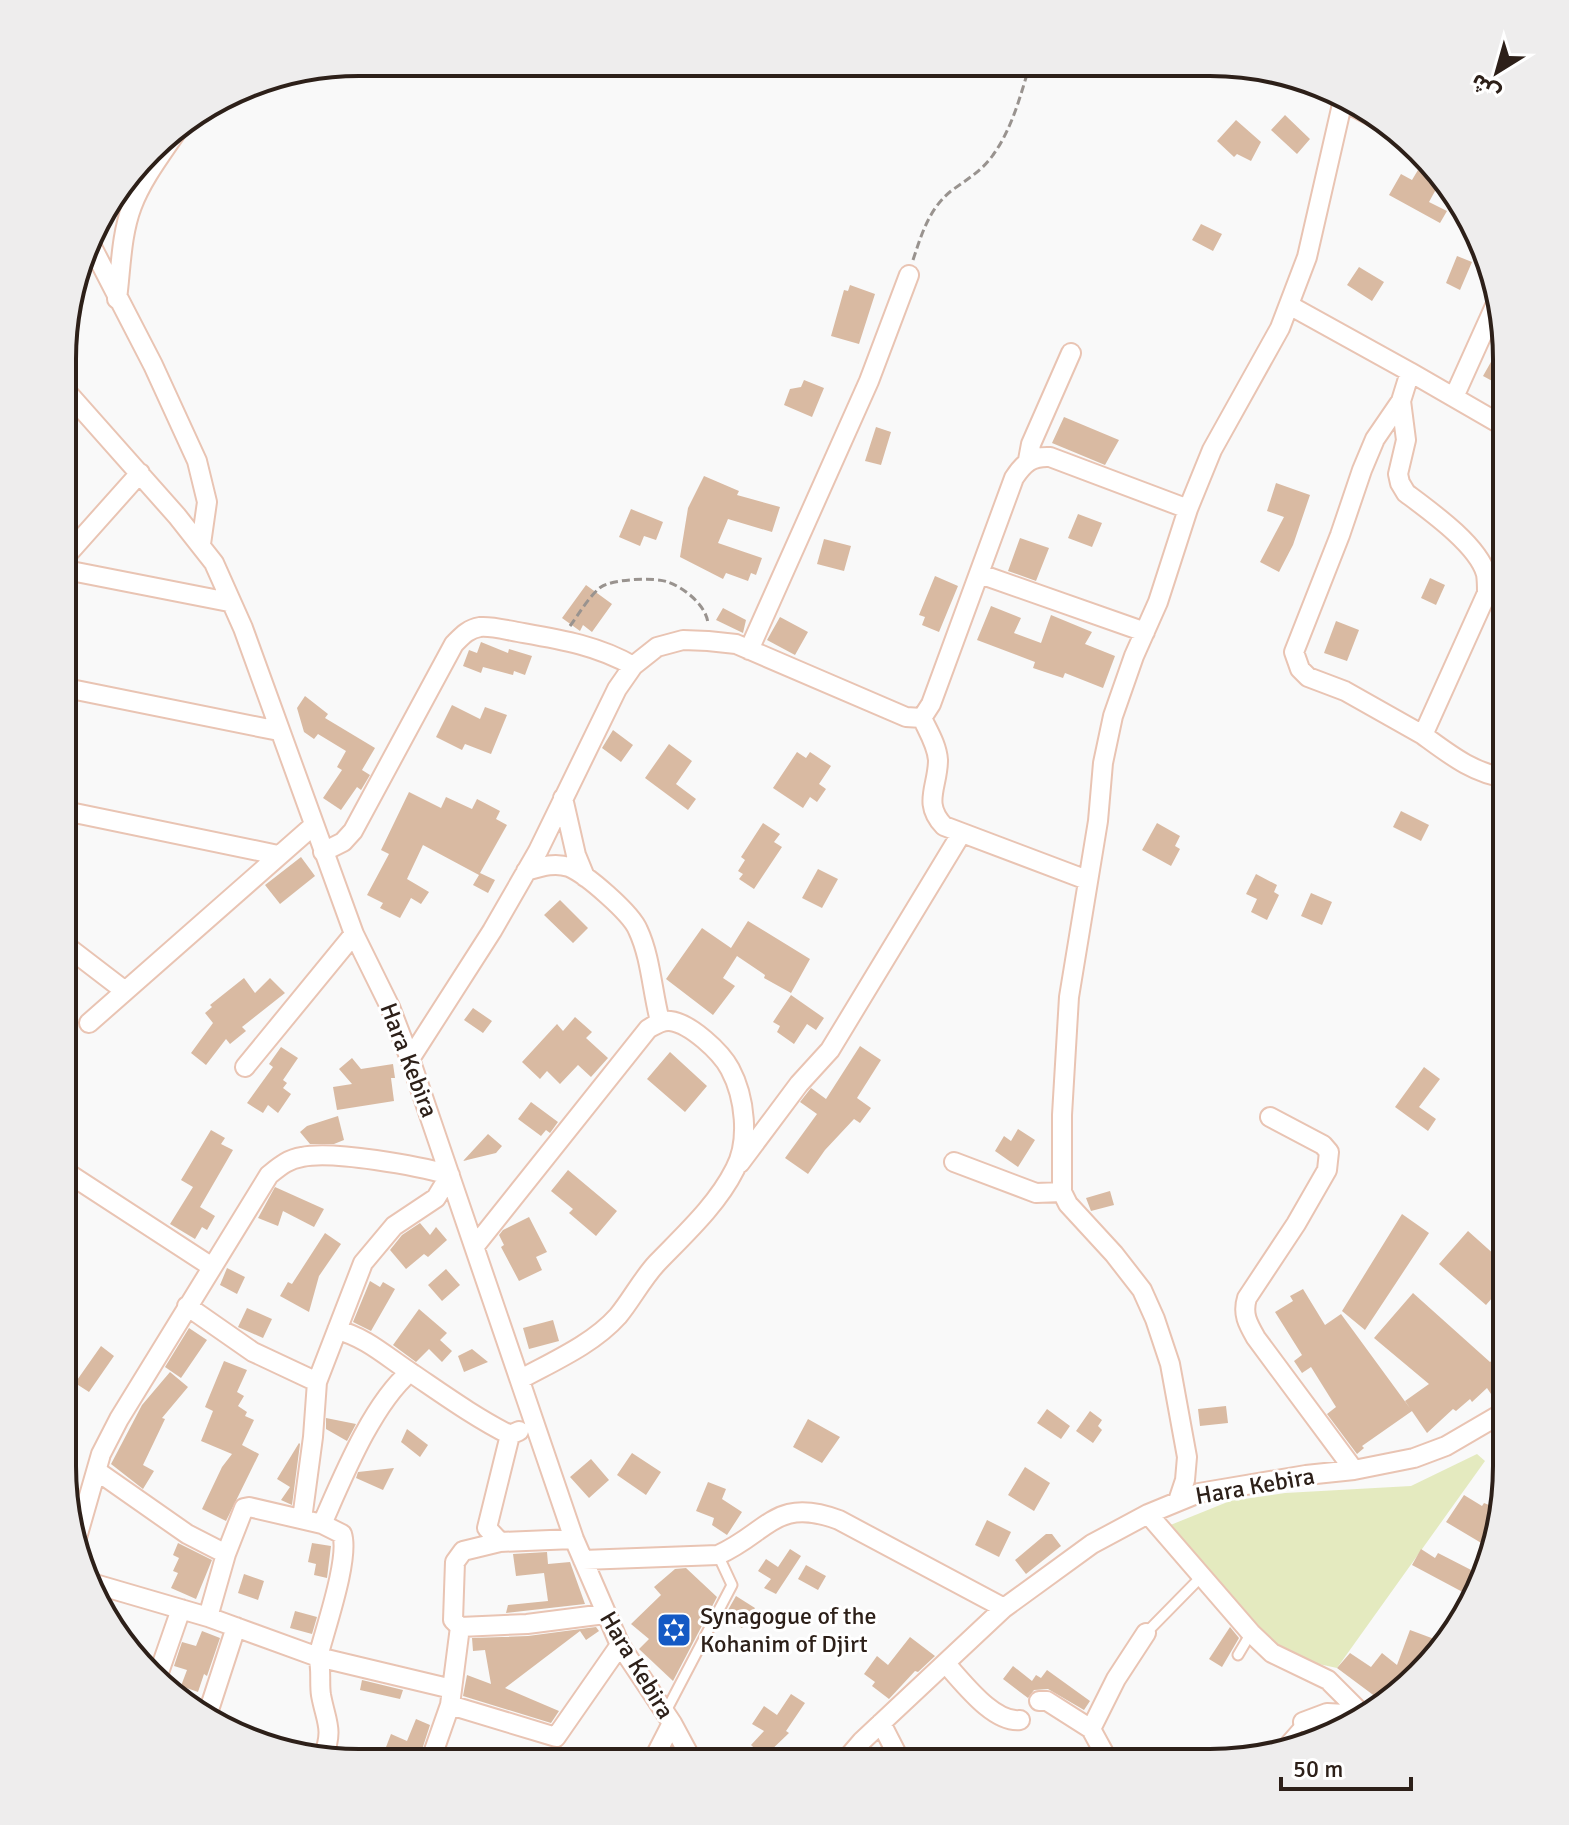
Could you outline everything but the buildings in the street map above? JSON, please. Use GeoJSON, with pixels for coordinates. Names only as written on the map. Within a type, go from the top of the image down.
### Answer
{"type":"FeatureCollection","features":[{"type":"Feature","properties":{"kind":"street"},"geometry":{"type":"LineString","coordinates":[[1178,1501],[1185,1480],[1187,1457],[1170,1364],[1155,1319],[1142,1290],[1068,1204],[1062,1192],[1062,1115],[1069,997],[1098,821],[1103,763],[1113,716],[1158,602],[1188,509],[1212,450],[1264,361],[1289,305],[1307,257],[1341,108]]}},
{"type":"Feature","properties":{"kind":"street"},"geometry":{"type":"LineString","coordinates":[[117,299],[125,232],[132,205],[157,162]]}},
{"type":"Feature","properties":{"kind":"street"},"geometry":{"type":"LineString","coordinates":[[96,256],[153,365],[197,461],[207,502],[201,544]]}},
{"type":"Feature","properties":{"kind":"street"},"geometry":{"type":"LineString","coordinates":[[749,650],[869,381],[909,275]]}},
{"type":"Feature","properties":{"kind":"street"},"geometry":{"type":"LineString","coordinates":[[1289,305],[1493,420]]}},
{"type":"Feature","properties":{"kind":"street"},"geometry":{"type":"LineString","coordinates":[[1454,397],[1490,317]]}},
{"type":"Feature","properties":{"kind":"street"},"geometry":{"type":"LineString","coordinates":[[922,718],[931,704],[1014,478],[1028,460],[1031,444],[1071,353]]}},
{"type":"Feature","properties":{"kind":"street"},"geometry":{"type":"LineString","coordinates":[[1410,372],[1401,401],[1375,439],[1362,470],[1294,652],[1300,669],[1308,677],[1345,691],[1423,735],[1466,765],[1493,776]]}},
{"type":"Feature","properties":{"kind":"street"},"geometry":{"type":"LineString","coordinates":[[1401,401],[1406,440],[1398,474],[1400,483],[1406,493],[1465,543],[1480,561],[1486,576],[1487,593],[1423,735]]}},
{"type":"Feature","properties":{"kind":"street","name":"Hara Kebira"},"geometry":{"type":"LineString","coordinates":[[76,402],[201,544],[214,563],[243,628],[354,934],[390,1007],[410,1059],[574,1539],[620,1645],[685,1749]]}},
{"type":"Feature","properties":{"kind":"street"},"geometry":{"type":"LineString","coordinates":[[1028,460],[1039,456],[1050,457],[1188,509]]}},
{"type":"Feature","properties":{"kind":"street"},"geometry":{"type":"LineString","coordinates":[[76,545],[140,473]]}},
{"type":"Feature","properties":{"kind":"street"},"geometry":{"type":"LineString","coordinates":[[76,572],[229,602]]}},
{"type":"Feature","properties":{"kind":"street"},"geometry":{"type":"LineString","coordinates":[[980,574],[1145,632]]}},
{"type":"Feature","properties":{"kind":"street"},"geometry":{"type":"LineString","coordinates":[[323,852],[343,842],[353,831],[454,644],[466,632],[478,627],[560,638],[616,656],[633,666]]}},
{"type":"Feature","properties":{"kind":"street"},"geometry":{"type":"LineString","coordinates":[[410,1059],[492,931],[526,871],[617,689],[633,666],[657,647],[683,640],[736,644],[906,717],[922,718]]}},
{"type":"Feature","properties":{"kind":"street"},"geometry":{"type":"LineString","coordinates":[[76,690],[279,731]]}},
{"type":"Feature","properties":{"kind":"street"},"geometry":{"type":"LineString","coordinates":[[922,718],[938,759],[932,796],[934,816],[944,826],[1087,880]]}},
{"type":"Feature","properties":{"kind":"street"},"geometry":{"type":"LineString","coordinates":[[563,798],[576,855],[585,877]]}},
{"type":"Feature","properties":{"kind":"street"},"geometry":{"type":"LineString","coordinates":[[76,813],[278,855]]}},
{"type":"Feature","properties":{"kind":"street"},"geometry":{"type":"LineString","coordinates":[[89,1023],[314,825]]}},
{"type":"Feature","properties":{"kind":"street"},"geometry":{"type":"LineString","coordinates":[[521,1379],[584,1344],[617,1317],[650,1270],[695,1224],[799,1084],[830,1050],[961,834]]}},
{"type":"Feature","properties":{"kind":"street"},"geometry":{"type":"LineString","coordinates":[[526,871],[556,865],[569,867],[585,877],[638,928],[660,1021]]}},
{"type":"Feature","properties":{"kind":"street"},"geometry":{"type":"LineString","coordinates":[[245,1067],[354,934]]}},
{"type":"Feature","properties":{"kind":"street"},"geometry":{"type":"LineString","coordinates":[[76,953],[125,991]]}},
{"type":"Feature","properties":{"kind":"street"},"geometry":{"type":"LineString","coordinates":[[475,1246],[648,1029],[660,1021],[671,1021],[696,1033],[730,1068],[743,1114],[742,1148],[736,1168]]}},
{"type":"Feature","properties":{"kind":"street"},"geometry":{"type":"LineString","coordinates":[[1270,1117],[1323,1145],[1329,1152],[1330,1160],[1296,1224],[1247,1298],[1244,1308],[1246,1320],[1256,1338],[1354,1470]]}},
{"type":"Feature","properties":{"kind":"street"},"geometry":{"type":"LineString","coordinates":[[80,1514],[101,1454],[119,1419],[269,1175],[285,1162],[322,1155],[426,1168],[450,1175],[436,1198],[394,1226],[363,1263],[317,1382],[302,1519]]}},
{"type":"Feature","properties":{"kind":"street"},"geometry":{"type":"LineString","coordinates":[[954,1162],[1036,1193],[1062,1192]]}},
{"type":"Feature","properties":{"kind":"street"},"geometry":{"type":"LineString","coordinates":[[76,1178],[212,1267]]}},
{"type":"Feature","properties":{"kind":"street"},"geometry":{"type":"LineString","coordinates":[[187,1306],[253,1352],[317,1382]]}},
{"type":"Feature","properties":{"kind":"street"},"geometry":{"type":"LineString","coordinates":[[337,1330],[382,1351],[510,1435]]}},
{"type":"Feature","properties":{"kind":"street"},"geometry":{"type":"LineString","coordinates":[[322,1524],[370,1426],[399,1381],[410,1372]]}},
{"type":"Feature","properties":{"kind":"street","name":"Hara Kebira"},"geometry":{"type":"LineString","coordinates":[[857,1748],[1004,1608],[1092,1544],[1148,1514],[1199,1493],[1414,1458],[1446,1446],[1492,1419]]}},
{"type":"Feature","properties":{"kind":"street"},"geometry":{"type":"LineString","coordinates":[[500,1542],[487,1528],[510,1435],[534,1422]]}},
{"type":"Feature","properties":{"kind":"street"},"geometry":{"type":"LineString","coordinates":[[97,1471],[187,1534],[226,1554]]}},
{"type":"Feature","properties":{"kind":"street"},"geometry":{"type":"LineString","coordinates":[[208,1617],[226,1554],[244,1508],[322,1524],[342,1534],[344,1545],[340,1574],[318,1657],[321,1695],[330,1722],[326,1747]]}},
{"type":"Feature","properties":{"kind":"street"},"geometry":{"type":"LineString","coordinates":[[583,1560],[718,1555],[784,1513],[812,1511],[839,1520],[1004,1608]]}},
{"type":"Feature","properties":{"kind":"street"},"geometry":{"type":"LineString","coordinates":[[1148,1514],[1272,1653],[1328,1680],[1356,1708]]}},
{"type":"Feature","properties":{"kind":"street"},"geometry":{"type":"LineString","coordinates":[[574,1539],[500,1542],[463,1551],[455,1562],[453,1620],[460,1627],[527,1624],[605,1614]]}},
{"type":"Feature","properties":{"kind":"street"},"geometry":{"type":"LineString","coordinates":[[103,1586],[208,1617],[318,1657],[451,1697],[556,1737],[620,1645]]}},
{"type":"Feature","properties":{"kind":"street"},"geometry":{"type":"LineString","coordinates":[[161,1668],[181,1609]]}},
{"type":"Feature","properties":{"kind":"street"},"geometry":{"type":"LineString","coordinates":[[210,1706],[236,1627]]}},
{"type":"Feature","properties":{"kind":"street"},"geometry":{"type":"LineString","coordinates":[[434,1749],[451,1697],[460,1627]]}},
{"type":"Feature","properties":{"kind":"street"},"geometry":{"type":"LineString","coordinates":[[1091,1729],[1116,1679],[1146,1633]]}},
{"type":"Feature","properties":{"kind":"street"},"geometry":{"type":"LineString","coordinates":[[946,1664],[974,1696],[1001,1716],[1012,1721],[1020,1720]]}},
{"type":"Feature","properties":{"kind":"street"},"geometry":{"type":"LineString","coordinates":[[1039,1701],[1047,1701],[1091,1729],[1101,1748]]}},
{"type":"Feature","properties":{"kind":"street"},"geometry":{"type":"LineString","coordinates":[[1303,1722],[1327,1713],[1345,1714]]}},
{"type":"Feature","properties":{"kind":"street"},"geometry":{"type":"LineString","coordinates":[[657,1749],[668,1718]]}},
{"type":"Feature","properties":{"kind":"street"},"geometry":{"type":"LineString","coordinates":[[881,1723],[894,1748]]}},
{"type":"Feature","properties":{"kind":"lane"},"geometry":{"type":"LineString","coordinates":[[668,1718],[732,1585],[718,1555]]}},
{"type":"Feature","properties":{"kind":"lane"},"geometry":{"type":"LineString","coordinates":[[1146,1633],[1201,1577]]}},
{"type":"Feature","properties":{"kind":"lane"},"geometry":{"type":"LineString","coordinates":[[1238,1655],[1251,1633]]}},
{"type":"Feature","properties":{"kind":"lane"},"geometry":{"type":"LineString","coordinates":[[1290,1737],[1303,1722]]}},
{"type":"Feature","properties":{"kind":"path"},"geometry":{"type":"LineString","coordinates":[[909,275],[925,223],[939,202],[972,177],[995,153],[1026,76]]}},
{"type":"Feature","properties":{"kind":"path"},"geometry":{"type":"LineString","coordinates":[[560,638],[602,586],[629,580],[667,582],[699,604],[708,618],[708,641]]}},
{"type":"Feature","properties":{"kind":"green space"},"geometry":{"type":"Polygon","coordinates":[[[1477,1454],[1485,1461],[1337,1668],[1314,1663],[1275,1647],[1247,1619],[1168,1526],[1230,1501],[1285,1493],[1411,1486],[1477,1454]]]}},
{"type":"Feature","properties":{"kind":"place","name":"Synagogue of the Kohanim of Djirt"},"geometry":{"type":"Point","coordinates":[674,1630]}}]}
